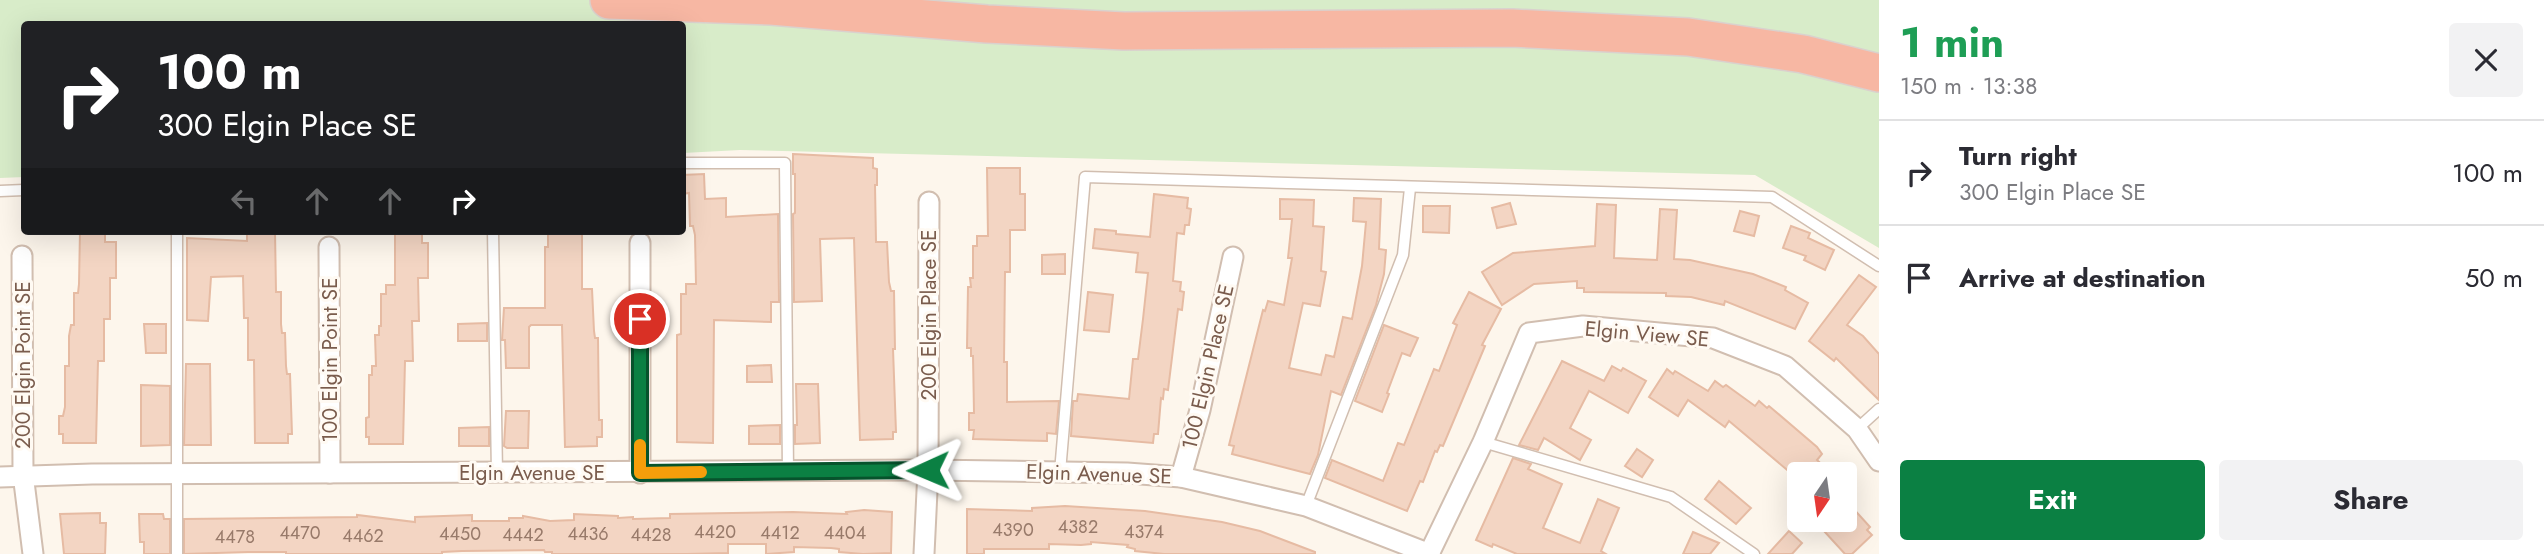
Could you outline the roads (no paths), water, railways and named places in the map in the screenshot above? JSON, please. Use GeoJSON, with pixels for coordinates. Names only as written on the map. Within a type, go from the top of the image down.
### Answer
{"type":"FeatureCollection","features":[{"type":"Feature","properties":{"kind":"highway"},"geometry":{"type":"LineString","coordinates":[[609,0],[771,6],[988,24],[1124,31],[1512,28],[1689,37],[1803,54],[1879,73]]}},
{"type":"Feature","properties":{"kind":"street","name":"200 Elgin Place SE"},"geometry":{"type":"LineString","coordinates":[[924,554],[928,470],[929,202]]}},
{"type":"Feature","properties":{"kind":"street"},"geometry":{"type":"LineString","coordinates":[[640,243],[640,473]]}},
{"type":"Feature","properties":{"kind":"street","name":"100 Elgin Point SE"},"geometry":{"type":"LineString","coordinates":[[329,247],[330,472]]}},
{"type":"Feature","properties":{"kind":"street","name":"200 Elgin Point SE"},"geometry":{"type":"LineString","coordinates":[[22,256],[23,474],[33,554]]}},
{"type":"Feature","properties":{"kind":"street","name":"100 Elgin Place SE"},"geometry":{"type":"LineString","coordinates":[[1181,477],[1200,410],[1233,257]]}},
{"type":"Feature","properties":{"kind":"street","name":"Elgin View SE"},"geometry":{"type":"LineString","coordinates":[[1429,554],[1483,442],[1528,333],[1583,326],[1713,338],[1785,366],[1857,429],[1879,461]]}},
{"type":"Feature","properties":{"kind":"street","name":"Elgin Avenue SE"},"geometry":{"type":"LineString","coordinates":[[0,477],[23,474],[928,470],[1181,477],[1306,506],[1429,554]]}},
{"type":"Feature","properties":{"kind":"lane"},"geometry":{"type":"LineString","coordinates":[[686,163],[785,163],[788,471]]}},
{"type":"Feature","properties":{"kind":"lane"},"geometry":{"type":"LineString","coordinates":[[1059,472],[1086,177],[1772,197],[1879,267]]}},
{"type":"Feature","properties":{"kind":"lane"},"geometry":{"type":"LineString","coordinates":[[1306,506],[1403,254],[1410,188]]}},
{"type":"Feature","properties":{"kind":"lane"},"geometry":{"type":"LineString","coordinates":[[0,191],[21,190]]}},
{"type":"Feature","properties":{"kind":"lane"},"geometry":{"type":"LineString","coordinates":[[177,235],[177,554]]}},
{"type":"Feature","properties":{"kind":"lane"},"geometry":{"type":"LineString","coordinates":[[493,235],[496,474]]}},
{"type":"Feature","properties":{"kind":"lane"},"geometry":{"type":"LineString","coordinates":[[1857,429],[1879,409]]}},
{"type":"Feature","properties":{"kind":"lane"},"geometry":{"type":"LineString","coordinates":[[1483,442],[1671,497],[1754,554]]}}]}
